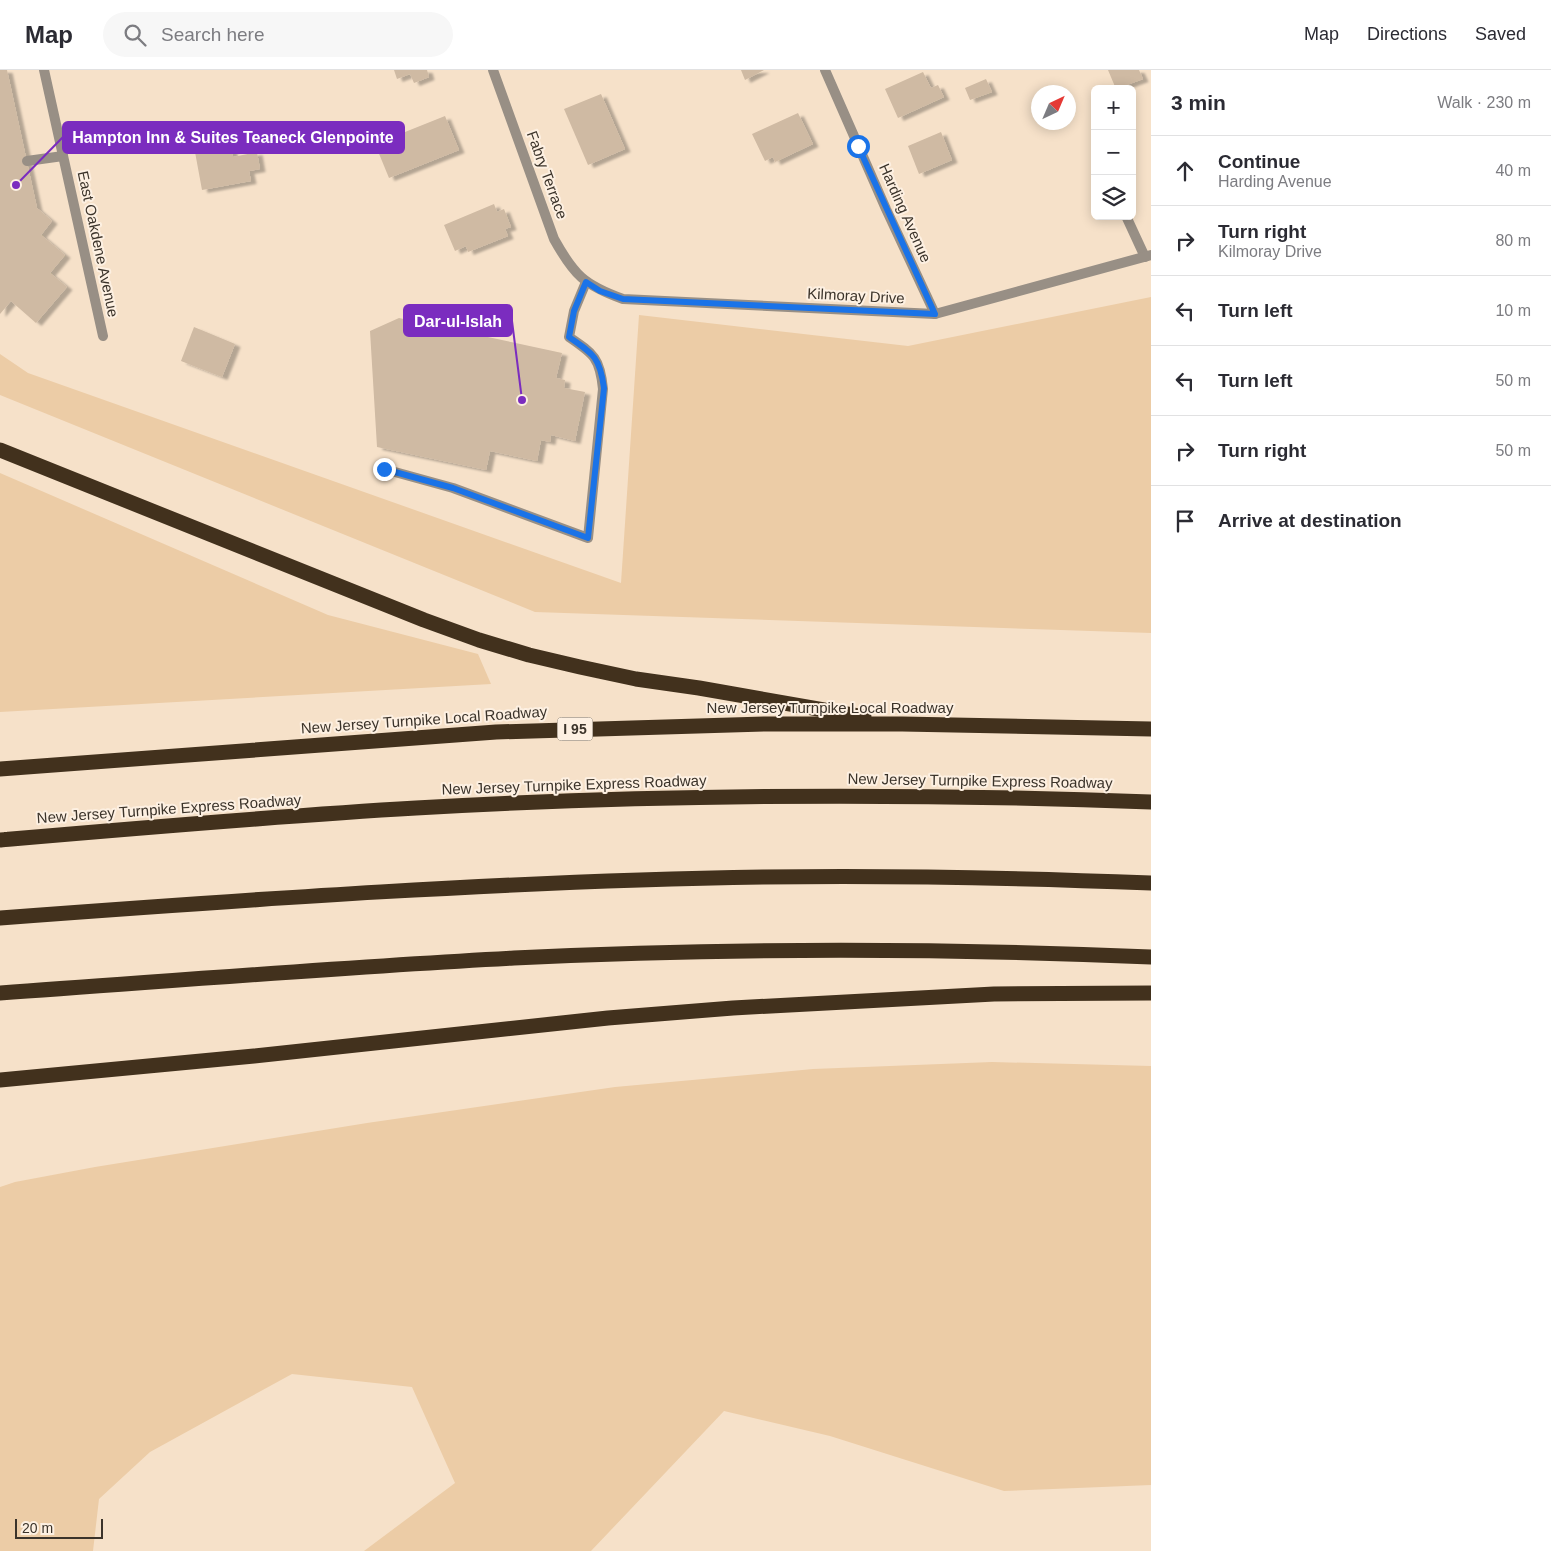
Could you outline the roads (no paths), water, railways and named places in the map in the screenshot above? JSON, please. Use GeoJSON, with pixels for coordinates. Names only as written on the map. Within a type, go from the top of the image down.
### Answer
{"type":"FeatureCollection","features":[{"type":"Feature","properties":{"kind":"highway"},"geometry":{"type":"LineString","coordinates":[[0,450],[424,620],[479,640],[529,655],[636,679],[902,724]]}},
{"type":"Feature","properties":{"kind":"highway","name":"New Jersey Turnpike Local Roadway"},"geometry":{"type":"LineString","coordinates":[[0,769],[496,732],[764,724],[902,724],[1151,729]]}},
{"type":"Feature","properties":{"kind":"highway","name":"New Jersey Turnpike Express Roadway"},"geometry":{"type":"LineString","coordinates":[[0,840],[350,812],[610,800],[892,796],[1151,802]]}},
{"type":"Feature","properties":{"kind":"highway"},"geometry":{"type":"LineString","coordinates":[[0,918],[369,892],[689,879],[832,876],[968,877],[1151,883]]}},
{"type":"Feature","properties":{"kind":"highway"},"geometry":{"type":"LineString","coordinates":[[0,993],[403,964],[624,955],[854,951],[1151,956]]}},
{"type":"Feature","properties":{"kind":"highway"},"geometry":{"type":"LineString","coordinates":[[0,1080],[254,1056],[608,1018],[733,1008],[994,994],[1151,993]]}},
{"type":"Feature","properties":{"kind":"street","name":"East Oakdene Avenue"},"geometry":{"type":"LineString","coordinates":[[44,70],[102,336]]}},
{"type":"Feature","properties":{"kind":"street","name":"Fabry Terrace"},"geometry":{"type":"LineString","coordinates":[[492,70],[554,239],[568,265],[586,282]]}},
{"type":"Feature","properties":{"kind":"street","name":"Harding Avenue"},"geometry":{"type":"LineString","coordinates":[[825,70],[886,209],[935,314]]}},
{"type":"Feature","properties":{"kind":"street"},"geometry":{"type":"LineString","coordinates":[[27,161],[63,156]]}},
{"type":"Feature","properties":{"kind":"street"},"geometry":{"type":"LineString","coordinates":[[1128,220],[1148,256]]}},
{"type":"Feature","properties":{"kind":"street","name":"Kilmoray Drive"},"geometry":{"type":"LineString","coordinates":[[586,282],[600,291],[623,299],[935,314],[1148,256]]}},
{"type":"Feature","properties":{"kind":"street"},"geometry":{"type":"LineString","coordinates":[[384,469],[453,488],[588,538],[604,388],[601,372],[591,352],[569,337],[574,311],[586,282]]}},
{"type":"Feature","properties":{"kind":"place","name":"Hampton Inn & Suites Teaneck Glenpointe"},"geometry":{"type":"Point","coordinates":[16,185]}},
{"type":"Feature","properties":{"kind":"place","name":"Dar-ul-Islah"},"geometry":{"type":"Point","coordinates":[522,400]}}]}
